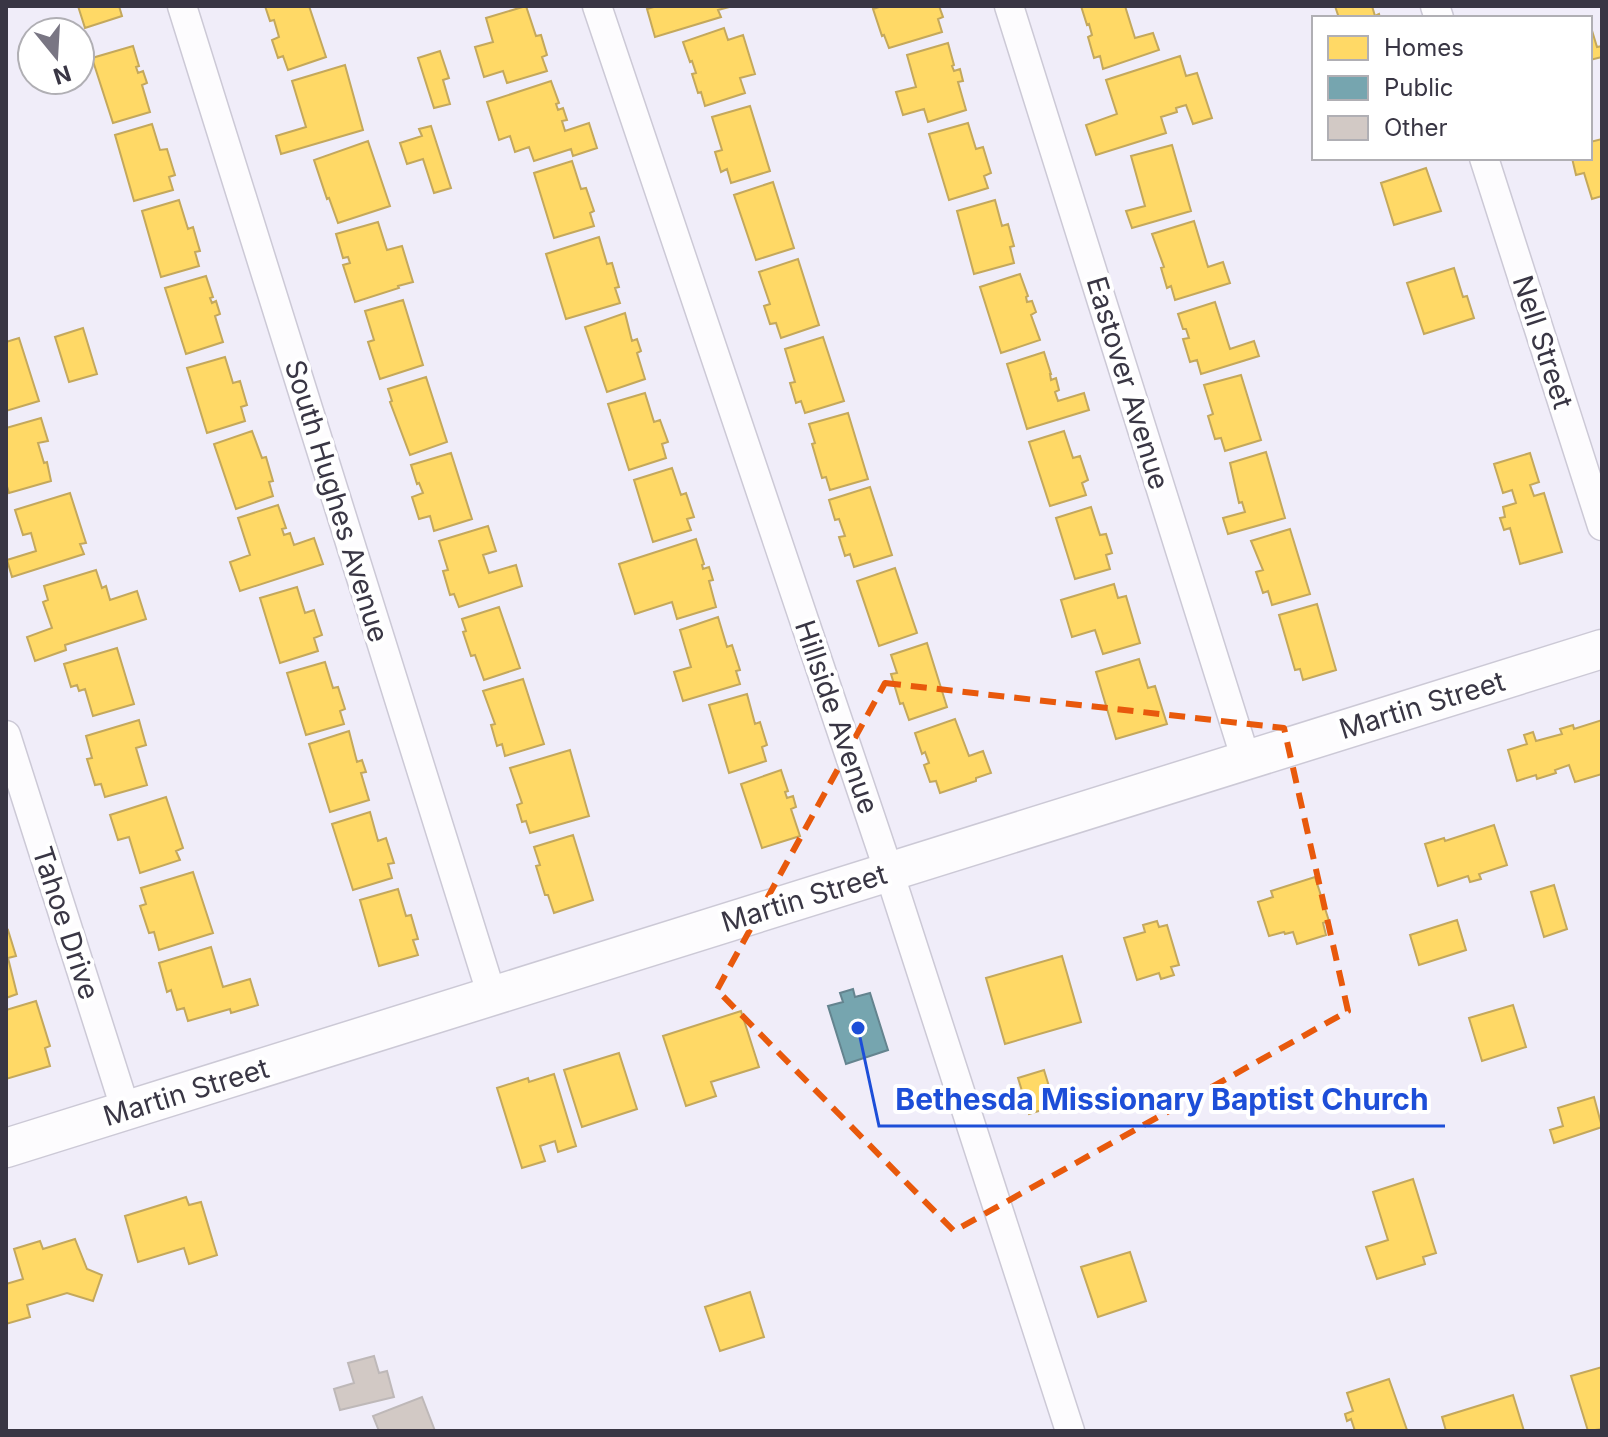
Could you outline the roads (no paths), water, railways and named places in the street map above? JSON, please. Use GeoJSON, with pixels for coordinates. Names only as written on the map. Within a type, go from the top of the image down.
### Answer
{"type":"FeatureCollection","features":[{"type":"Feature","properties":{"kind":"street","name":"South Hughes Avenue"},"geometry":{"type":"LineString","coordinates":[[182,6],[492,996]]}},
{"type":"Feature","properties":{"kind":"street","name":"Hillside Avenue"},"geometry":{"type":"LineString","coordinates":[[597,6],[889,872],[1070,1431]]}},
{"type":"Feature","properties":{"kind":"street","name":"Eastover Avenue"},"geometry":{"type":"LineString","coordinates":[[1009,6],[1246,760]]}},
{"type":"Feature","properties":{"kind":"street","name":"Nell Street"},"geometry":{"type":"LineString","coordinates":[[1485,160],[1602,526]]}},
{"type":"Feature","properties":{"kind":"street","name":"Martin Street"},"geometry":{"type":"LineString","coordinates":[[6,1148],[1602,649]]}},
{"type":"Feature","properties":{"kind":"street","name":"Tahoe Drive"},"geometry":{"type":"LineString","coordinates":[[6,735],[126,1111]]}},
{"type":"Feature","properties":{"kind":"place","name":"Bethesda Missionary Baptist Church"},"geometry":{"type":"Point","coordinates":[858,1028]}}]}
